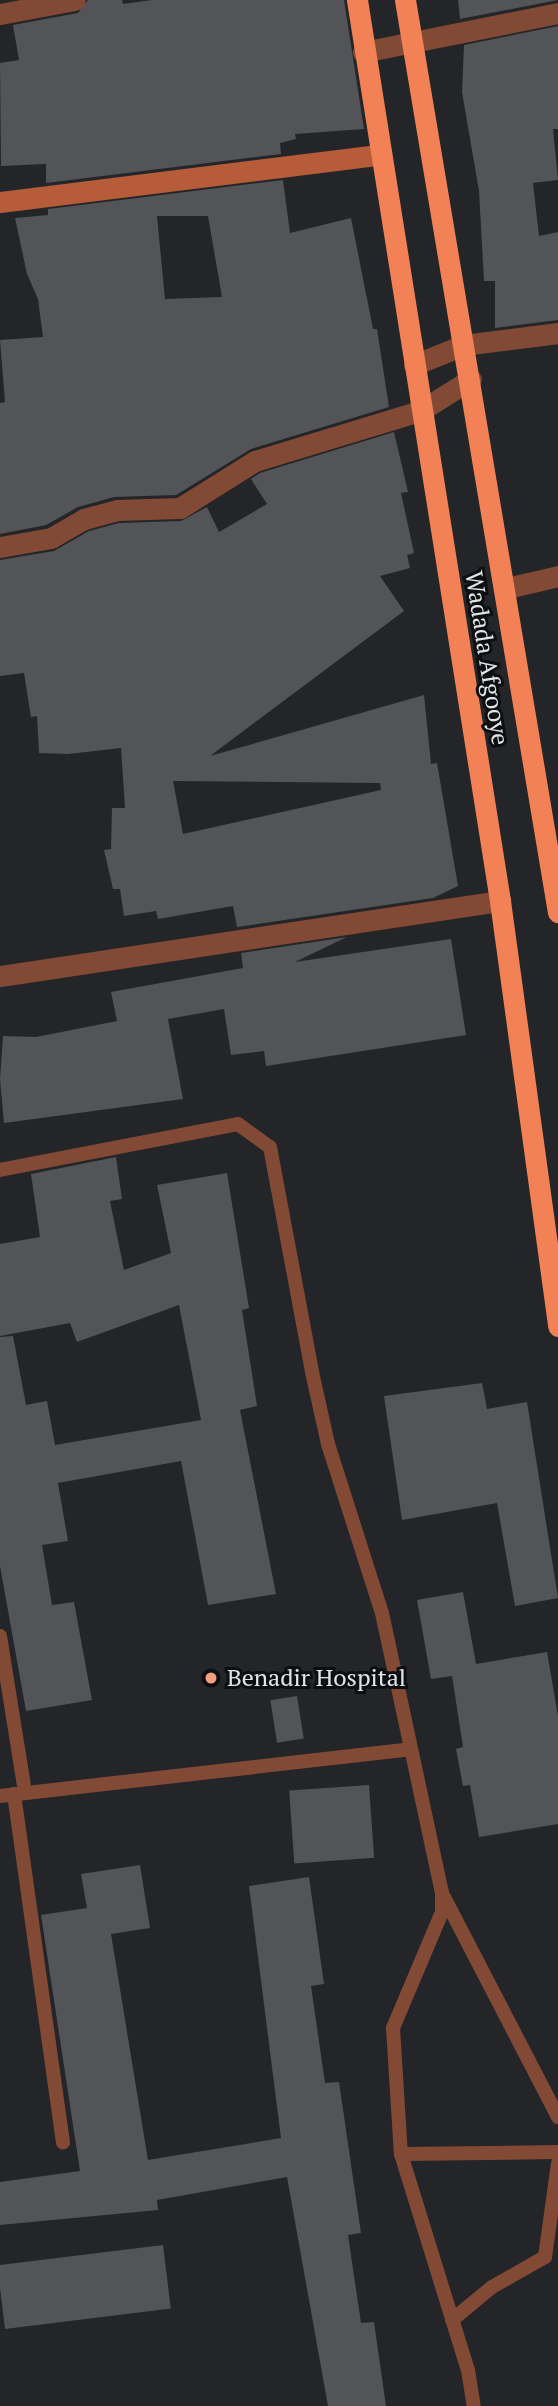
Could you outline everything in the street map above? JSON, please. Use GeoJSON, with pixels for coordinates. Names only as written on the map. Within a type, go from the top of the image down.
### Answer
{"type":"FeatureCollection","features":[{"type":"Feature","properties":{"kind":"highway","name":"Wadada Afgooye"},"geometry":{"type":"LineString","coordinates":[[357,0],[363,52],[499,901],[558,1326]]}},
{"type":"Feature","properties":{"kind":"highway","name":"Wadada Afgooye"},"geometry":{"type":"LineString","coordinates":[[405,0],[471,379],[558,912]]}},
{"type":"Feature","properties":{"kind":"street"},"geometry":{"type":"LineString","coordinates":[[0,14],[75,0]]}},
{"type":"Feature","properties":{"kind":"street"},"geometry":{"type":"LineString","coordinates":[[363,52],[412,40],[558,13]]}},
{"type":"Feature","properties":{"kind":"street"},"geometry":{"type":"LineString","coordinates":[[0,202],[380,155]]}},
{"type":"Feature","properties":{"kind":"street"},"geometry":{"type":"LineString","coordinates":[[414,365],[463,345],[558,333]]}},
{"type":"Feature","properties":{"kind":"street"},"geometry":{"type":"LineString","coordinates":[[0,547],[51,538],[85,519],[117,510],[180,508],[255,461],[420,411],[471,379]]}},
{"type":"Feature","properties":{"kind":"street"},"geometry":{"type":"LineString","coordinates":[[506,588],[558,576]]}},
{"type":"Feature","properties":{"kind":"street"},"geometry":{"type":"LineString","coordinates":[[0,976],[499,901]]}},
{"type":"Feature","properties":{"kind":"lane"},"geometry":{"type":"LineString","coordinates":[[0,1170],[238,1124],[270,1147],[326,1432],[382,1613],[442,1892],[442,1912],[393,2028],[401,2154],[452,2320],[474,2406]]}},
{"type":"Feature","properties":{"kind":"lane"},"geometry":{"type":"LineString","coordinates":[[0,1636],[13,1794],[62,2143]]}},
{"type":"Feature","properties":{"kind":"lane"},"geometry":{"type":"LineString","coordinates":[[13,1794],[411,1749]]}},
{"type":"Feature","properties":{"kind":"lane"},"geometry":{"type":"LineString","coordinates":[[442,1892],[558,2117]]}},
{"type":"Feature","properties":{"kind":"lane"},"geometry":{"type":"LineString","coordinates":[[401,2154],[558,2152]]}},
{"type":"Feature","properties":{"kind":"lane"},"geometry":{"type":"LineString","coordinates":[[452,2320],[492,2287],[545,2257],[558,2163]]}},
{"type":"Feature","properties":{"kind":"building"},"geometry":{"type":"Polygon","coordinates":[[[88,0],[122,0],[123,4],[152,0],[344,0],[364,129],[295,134],[296,139],[280,143],[281,154],[46,183],[46,164],[1,166],[0,63],[19,60],[13,25],[78,13],[88,0]]]}},
{"type":"Feature","properties":{"kind":"building"},"geometry":{"type":"Polygon","coordinates":[[[458,0],[558,0],[460,19],[458,0]]]}},
{"type":"Feature","properties":{"kind":"building"},"geometry":{"type":"Polygon","coordinates":[[[558,26],[558,129],[553,129],[558,180],[533,183],[539,236],[558,232],[558,320],[495,328],[495,281],[484,281],[479,191],[462,92],[464,45],[558,26]]]}},
{"type":"Feature","properties":{"kind":"building"},"geometry":{"type":"Polygon","coordinates":[[[283,180],[290,233],[351,218],[373,329],[377,329],[389,407],[251,449],[176,495],[114,497],[78,507],[46,525],[0,534],[0,403],[5,402],[0,340],[43,337],[38,299],[27,274],[15,218],[48,215],[48,209],[283,180]],[[157,216],[165,299],[222,297],[208,216],[157,216]]]}},
{"type":"Feature","properties":{"kind":"building"},"geometry":{"type":"Polygon","coordinates":[[[394,432],[408,492],[401,493],[414,553],[407,555],[410,568],[380,576],[404,611],[210,756],[424,695],[431,764],[437,763],[458,886],[433,898],[237,927],[233,906],[158,919],[156,911],[124,916],[120,889],[113,889],[104,850],[111,849],[112,808],[125,808],[121,748],[68,754],[39,753],[37,716],[31,717],[24,673],[0,676],[0,560],[54,551],[89,531],[119,523],[181,521],[207,507],[219,532],[267,504],[251,479],[260,473],[394,432]],[[173,781],[183,834],[381,790],[380,783],[173,781]]]}},
{"type":"Feature","properties":{"kind":"building"},"geometry":{"type":"Polygon","coordinates":[[[347,937],[295,962],[451,939],[466,1035],[266,1066],[264,1051],[231,1055],[224,1009],[168,1019],[183,1099],[4,1123],[0,1079],[3,1036],[36,1037],[117,1021],[111,992],[243,968],[241,953],[347,937]]]}},
{"type":"Feature","properties":{"kind":"building"},"geometry":{"type":"Polygon","coordinates":[[[116,1157],[122,1199],[110,1201],[124,1270],[171,1253],[157,1185],[227,1173],[249,1308],[242,1310],[257,1406],[240,1410],[276,1594],[208,1605],[181,1461],[58,1483],[68,1541],[42,1545],[52,1605],[74,1602],[92,1700],[26,1711],[0,1566],[0,1337],[13,1336],[26,1405],[47,1401],[55,1445],[201,1420],[179,1305],[77,1342],[70,1323],[0,1336],[0,1244],[40,1237],[31,1174],[116,1157]]]}},
{"type":"Feature","properties":{"kind":"building"},"geometry":{"type":"Polygon","coordinates":[[[482,1383],[487,1409],[527,1402],[558,1598],[515,1606],[497,1503],[402,1520],[384,1396],[482,1383]]]}},
{"type":"Feature","properties":{"kind":"building"},"geometry":{"type":"Polygon","coordinates":[[[463,1592],[476,1664],[547,1652],[558,1716],[558,1824],[479,1837],[470,1785],[463,1786],[456,1749],[463,1747],[452,1676],[431,1679],[417,1600],[463,1592]]]}},
{"type":"Feature","properties":{"kind":"building"},"geometry":{"type":"Polygon","coordinates":[[[297,1696],[304,1738],[277,1743],[270,1700],[297,1696]]]}},
{"type":"Feature","properties":{"kind":"building"},"geometry":{"type":"Polygon","coordinates":[[[369,1785],[374,1858],[294,1863],[289,1791],[369,1785]]]}},
{"type":"Feature","properties":{"kind":"building"},"geometry":{"type":"Polygon","coordinates":[[[140,1865],[150,1928],[111,1934],[148,2160],[281,2138],[249,1886],[309,1877],[324,1984],[311,1986],[325,2083],[339,2082],[361,2233],[348,2235],[361,2323],[374,2322],[386,2406],[328,2406],[287,2177],[157,2200],[158,2210],[0,2225],[0,2182],[80,2171],[41,1915],[87,1908],[81,1874],[140,1865]]]}},
{"type":"Feature","properties":{"kind":"building"},"geometry":{"type":"Polygon","coordinates":[[[163,2245],[171,2309],[5,2329],[0,2265],[163,2245]]]}},
{"type":"Feature","properties":{"kind":"place","name":"Benadir Hospital"},"geometry":{"type":"Point","coordinates":[211,1678]}}]}
